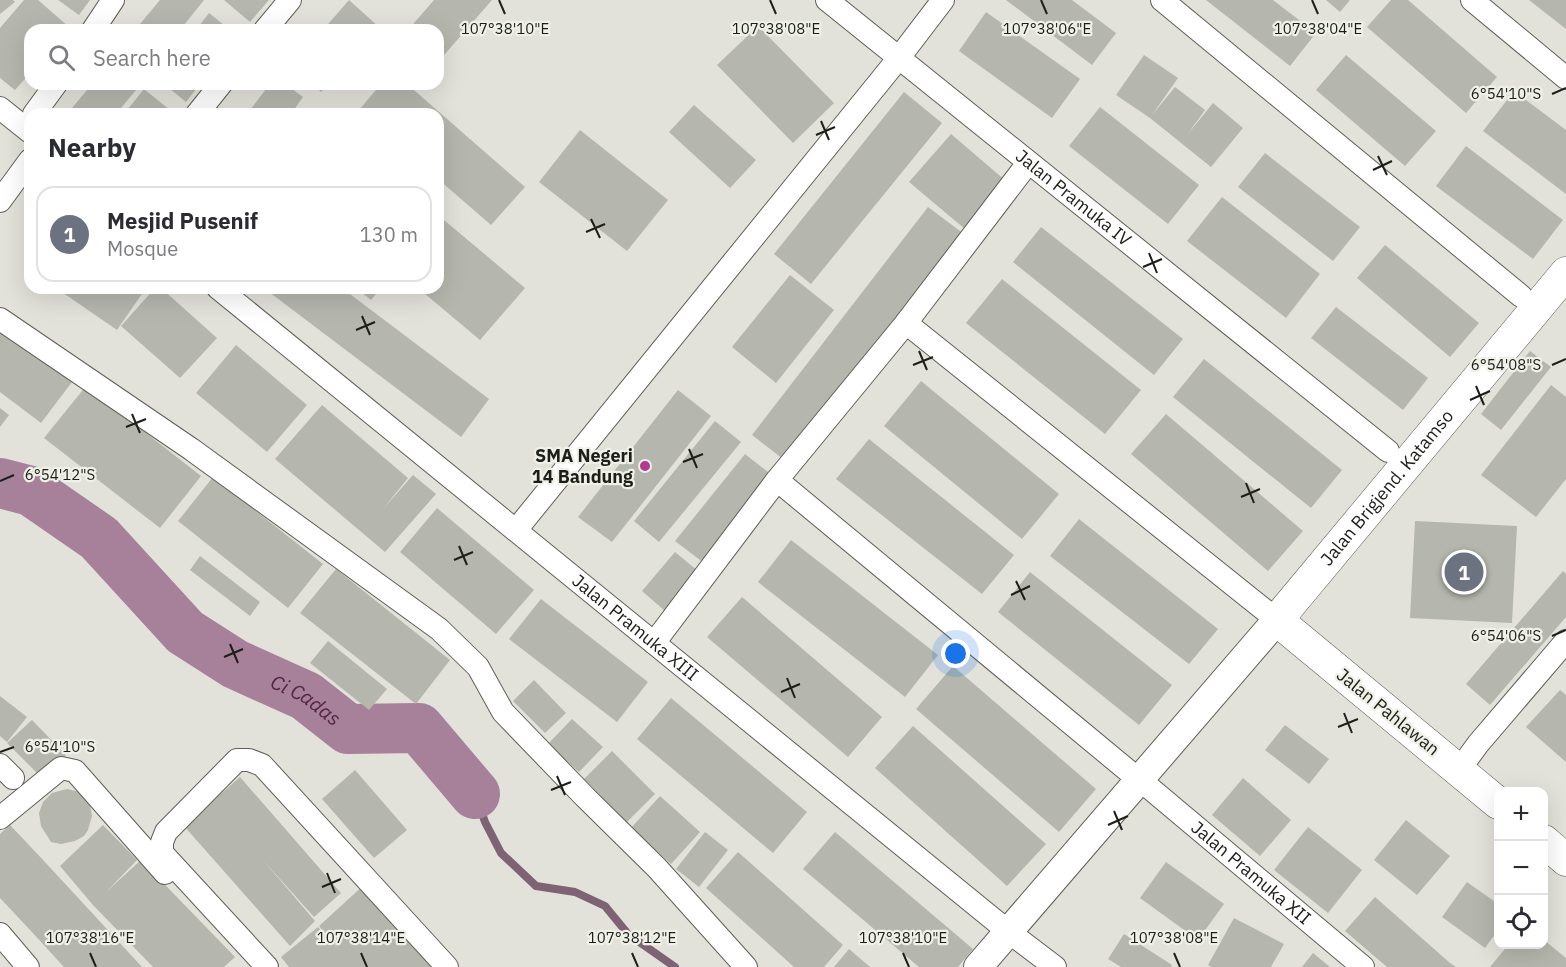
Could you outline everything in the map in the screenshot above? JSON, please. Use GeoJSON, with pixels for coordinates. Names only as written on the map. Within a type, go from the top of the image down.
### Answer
{"type":"FeatureCollection","features":[{"type":"Feature","properties":{"kind":"main road","name":"Jalan Brigjend. Katamso"},"geometry":{"type":"LineString","coordinates":[[1277,620],[1566,273]]}},
{"type":"Feature","properties":{"kind":"main road","name":"Jalan Pahlawan"},"geometry":{"type":"LineString","coordinates":[[1277,620],[1494,800]]}},
{"type":"Feature","properties":{"kind":"main road"},"geometry":{"type":"LineString","coordinates":[[1548,844],[1566,860]]}},
{"type":"Feature","properties":{"kind":"street"},"geometry":{"type":"LineString","coordinates":[[97,24],[113,0]]}},
{"type":"Feature","properties":{"kind":"street"},"geometry":{"type":"LineString","coordinates":[[271,24],[290,0]]}},
{"type":"Feature","properties":{"kind":"street","name":"Jalan Pramuka IV"},"geometry":{"type":"LineString","coordinates":[[827,0],[1388,451]]}},
{"type":"Feature","properties":{"kind":"street"},"geometry":{"type":"LineString","coordinates":[[516,530],[898,59],[943,0]]}},
{"type":"Feature","properties":{"kind":"street"},"geometry":{"type":"LineString","coordinates":[[1162,0],[1521,296]]}},
{"type":"Feature","properties":{"kind":"street"},"geometry":{"type":"LineString","coordinates":[[1472,0],[1566,78]]}},
{"type":"Feature","properties":{"kind":"street"},"geometry":{"type":"LineString","coordinates":[[39,108],[52,90]]}},
{"type":"Feature","properties":{"kind":"street"},"geometry":{"type":"LineString","coordinates":[[201,108],[216,90]]}},
{"type":"Feature","properties":{"kind":"street"},"geometry":{"type":"LineString","coordinates":[[0,108],[24,120]]}},
{"type":"Feature","properties":{"kind":"street"},"geometry":{"type":"LineString","coordinates":[[654,643],[777,480],[906,323],[1028,163]]}},
{"type":"Feature","properties":{"kind":"street"},"geometry":{"type":"LineString","coordinates":[[0,201],[24,168]]}},
{"type":"Feature","properties":{"kind":"street","name":"Jalan Pramuka XIII"},"geometry":{"type":"LineString","coordinates":[[225,294],[1055,967]]}},
{"type":"Feature","properties":{"kind":"street"},"geometry":{"type":"LineString","coordinates":[[0,319],[191,449],[439,630],[478,667],[503,712],[657,868],[746,967]]}},
{"type":"Feature","properties":{"kind":"street"},"geometry":{"type":"LineString","coordinates":[[906,323],[1277,620],[1136,777],[978,967]]}},
{"type":"Feature","properties":{"kind":"street","name":"Jalan Pramuka XII"},"geometry":{"type":"LineString","coordinates":[[777,480],[1363,967]]}},
{"type":"Feature","properties":{"kind":"street"},"geometry":{"type":"LineString","coordinates":[[1459,770],[1478,744],[1566,641]]}},
{"type":"Feature","properties":{"kind":"street"},"geometry":{"type":"LineString","coordinates":[[267,967],[162,853],[162,842],[166,832],[237,760],[249,760],[262,765],[447,967]]}},
{"type":"Feature","properties":{"kind":"street"},"geometry":{"type":"LineString","coordinates":[[0,818],[61,768],[75,771],[247,967]]}},
{"type":"Feature","properties":{"kind":"street"},"geometry":{"type":"LineString","coordinates":[[0,934],[28,967]]}},
{"type":"Feature","properties":{"kind":"building"},"geometry":{"type":"Polygon","coordinates":[[[0,0],[13,0],[15,2],[0,14],[0,0]]]}},
{"type":"Feature","properties":{"kind":"building"},"geometry":{"type":"Polygon","coordinates":[[[24,0],[38,0],[66,24],[24,24],[24,80],[15,90],[0,78],[0,28],[24,0]]]}},
{"type":"Feature","properties":{"kind":"building"},"geometry":{"type":"Polygon","coordinates":[[[58,0],[90,0],[79,15],[58,0]]]}},
{"type":"Feature","properties":{"kind":"building"},"geometry":{"type":"Polygon","coordinates":[[[160,0],[204,0],[185,24],[140,24],[160,0]]]}},
{"type":"Feature","properties":{"kind":"building"},"geometry":{"type":"Polygon","coordinates":[[[224,0],[269,0],[250,22],[224,0]]]}},
{"type":"Feature","properties":{"kind":"building"},"geometry":{"type":"Polygon","coordinates":[[[349,0],[376,24],[328,24],[349,0]]]}},
{"type":"Feature","properties":{"kind":"building"},"geometry":{"type":"Polygon","coordinates":[[[434,0],[492,0],[444,55],[444,24],[413,24],[434,0]]]}},
{"type":"Feature","properties":{"kind":"building"},"geometry":{"type":"Polygon","coordinates":[[[1006,0],[1072,0],[1116,33],[1092,65],[1006,0]]]}},
{"type":"Feature","properties":{"kind":"building"},"geometry":{"type":"Polygon","coordinates":[[[1206,0],[1273,0],[1316,33],[1290,66],[1206,0]]]}},
{"type":"Feature","properties":{"kind":"building"},"geometry":{"type":"Polygon","coordinates":[[[1326,0],[1350,0],[1340,12],[1326,0]]]}},
{"type":"Feature","properties":{"kind":"building"},"geometry":{"type":"Polygon","coordinates":[[[1391,0],[1408,0],[1497,77],[1466,113],[1367,27],[1391,0]]]}},
{"type":"Feature","properties":{"kind":"building"},"geometry":{"type":"Polygon","coordinates":[[[1529,0],[1566,0],[1566,29],[1529,0]]]}},
{"type":"Feature","properties":{"kind":"building"},"geometry":{"type":"Polygon","coordinates":[[[986,12],[1080,79],[1052,118],[959,51],[986,12]]]}},
{"type":"Feature","properties":{"kind":"building"},"geometry":{"type":"Polygon","coordinates":[[[209,13],[223,24],[201,24],[209,13]]]}},
{"type":"Feature","properties":{"kind":"building"},"geometry":{"type":"Polygon","coordinates":[[[758,26],[834,103],[793,143],[717,65],[758,26]]]}},
{"type":"Feature","properties":{"kind":"building"},"geometry":{"type":"Polygon","coordinates":[[[1144,55],[1178,78],[1152,115],[1175,87],[1205,110],[1187,135],[1213,103],[1243,128],[1211,167],[1150,118],[1116,95],[1144,55]]]}},
{"type":"Feature","properties":{"kind":"building"},"geometry":{"type":"Polygon","coordinates":[[[1346,55],[1436,131],[1405,166],[1316,90],[1346,55]]]}},
{"type":"Feature","properties":{"kind":"building"},"geometry":{"type":"Polygon","coordinates":[[[87,90],[136,90],[121,108],[72,108],[87,90]]]}},
{"type":"Feature","properties":{"kind":"building"},"geometry":{"type":"Polygon","coordinates":[[[145,90],[168,108],[129,108],[145,90]]]}},
{"type":"Feature","properties":{"kind":"building"},"geometry":{"type":"Polygon","coordinates":[[[171,90],[195,90],[186,102],[171,90]]]}},
{"type":"Feature","properties":{"kind":"building"},"geometry":{"type":"Polygon","coordinates":[[[265,90],[294,90],[303,97],[295,108],[252,108],[265,90]]]}},
{"type":"Feature","properties":{"kind":"building"},"geometry":{"type":"Polygon","coordinates":[[[376,90],[414,90],[434,108],[361,108],[376,90]]]}},
{"type":"Feature","properties":{"kind":"building"},"geometry":{"type":"Polygon","coordinates":[[[1514,91],[1566,130],[1566,194],[1483,131],[1514,91]]]}},
{"type":"Feature","properties":{"kind":"building"},"geometry":{"type":"Polygon","coordinates":[[[904,92],[942,123],[811,284],[774,254],[904,92]]]}},
{"type":"Feature","properties":{"kind":"building"},"geometry":{"type":"Polygon","coordinates":[[[694,105],[756,160],[730,188],[669,132],[694,105]]]}},
{"type":"Feature","properties":{"kind":"building"},"geometry":{"type":"Polygon","coordinates":[[[1100,107],[1199,185],[1168,224],[1069,146],[1100,107]]]}},
{"type":"Feature","properties":{"kind":"building"},"geometry":{"type":"Polygon","coordinates":[[[444,116],[525,187],[491,225],[444,184],[444,116]]]}},
{"type":"Feature","properties":{"kind":"building"},"geometry":{"type":"Polygon","coordinates":[[[580,130],[668,200],[627,251],[539,182],[580,130]]]}},
{"type":"Feature","properties":{"kind":"building"},"geometry":{"type":"Polygon","coordinates":[[[951,134],[1006,181],[965,229],[909,182],[951,134]]]}},
{"type":"Feature","properties":{"kind":"building"},"geometry":{"type":"Polygon","coordinates":[[[1466,146],[1563,220],[1533,259],[1436,186],[1466,146]]]}},
{"type":"Feature","properties":{"kind":"building"},"geometry":{"type":"Polygon","coordinates":[[[1265,153],[1360,227],[1333,261],[1238,187],[1265,153]]]}},
{"type":"Feature","properties":{"kind":"building"},"geometry":{"type":"Polygon","coordinates":[[[1222,197],[1320,274],[1286,318],[1187,241],[1222,197]]]}},
{"type":"Feature","properties":{"kind":"building"},"geometry":{"type":"Polygon","coordinates":[[[928,207],[964,234],[787,462],[752,435],[928,207]]]}},
{"type":"Feature","properties":{"kind":"building"},"geometry":{"type":"Polygon","coordinates":[[[444,220],[525,288],[480,340],[425,294],[444,294],[444,220]]]}},
{"type":"Feature","properties":{"kind":"building"},"geometry":{"type":"Polygon","coordinates":[[[1041,227],[1183,339],[1154,375],[1013,262],[1041,227]]]}},
{"type":"Feature","properties":{"kind":"building"},"geometry":{"type":"Polygon","coordinates":[[[1385,245],[1479,323],[1450,357],[1357,278],[1385,245]]]}},
{"type":"Feature","properties":{"kind":"building"},"geometry":{"type":"Polygon","coordinates":[[[790,275],[834,310],[776,383],[732,347],[790,275]]]}},
{"type":"Feature","properties":{"kind":"building"},"geometry":{"type":"Polygon","coordinates":[[[1002,279],[1141,390],[1105,434],[966,323],[1002,279]]]}},
{"type":"Feature","properties":{"kind":"building"},"geometry":{"type":"Polygon","coordinates":[[[65,294],[142,294],[117,330],[65,294]]]}},
{"type":"Feature","properties":{"kind":"building"},"geometry":{"type":"Polygon","coordinates":[[[150,294],[168,294],[217,338],[180,378],[121,326],[150,294]]]}},
{"type":"Feature","properties":{"kind":"building"},"geometry":{"type":"Polygon","coordinates":[[[272,294],[350,294],[489,399],[461,437],[272,294]]]}},
{"type":"Feature","properties":{"kind":"building"},"geometry":{"type":"Polygon","coordinates":[[[364,294],[376,294],[371,300],[364,294]]]}},
{"type":"Feature","properties":{"kind":"building"},"geometry":{"type":"Polygon","coordinates":[[[1336,307],[1428,378],[1403,410],[1311,338],[1336,307]]]}},
{"type":"Feature","properties":{"kind":"building"},"geometry":{"type":"Polygon","coordinates":[[[0,328],[72,382],[41,423],[0,392],[0,328]]]}},
{"type":"Feature","properties":{"kind":"building"},"geometry":{"type":"Polygon","coordinates":[[[236,345],[307,405],[267,452],[196,393],[236,345]]]}},
{"type":"Feature","properties":{"kind":"building"},"geometry":{"type":"Polygon","coordinates":[[[1530,351],[1551,367],[1501,430],[1481,414],[1530,351]]]}},
{"type":"Feature","properties":{"kind":"building"},"geometry":{"type":"Polygon","coordinates":[[[1204,359],[1342,470],[1311,508],[1173,397],[1204,359]]]}},
{"type":"Feature","properties":{"kind":"building"},"geometry":{"type":"Polygon","coordinates":[[[921,381],[1059,494],[1022,539],[884,426],[921,381]]]}},
{"type":"Feature","properties":{"kind":"building"},"geometry":{"type":"Polygon","coordinates":[[[1551,385],[1566,397],[1566,479],[1536,517],[1481,475],[1551,385]]]}},
{"type":"Feature","properties":{"kind":"building"},"geometry":{"type":"Polygon","coordinates":[[[86,386],[201,476],[160,528],[44,438],[86,386]]]}},
{"type":"Feature","properties":{"kind":"building","name":"SMA Negeri 14 Bandung"},"geometry":{"type":"Polygon","coordinates":[[[678,390],[711,416],[612,542],[578,517],[678,390]]]}},
{"type":"Feature","properties":{"kind":"building"},"geometry":{"type":"Polygon","coordinates":[[[322,405],[408,478],[383,509],[413,475],[436,494],[385,552],[275,459],[322,405]]]}},
{"type":"Feature","properties":{"kind":"building"},"geometry":{"type":"Polygon","coordinates":[[[0,408],[9,415],[0,427],[0,408]]]}},
{"type":"Feature","properties":{"kind":"building"},"geometry":{"type":"Polygon","coordinates":[[[1166,414],[1303,531],[1268,571],[1131,454],[1166,414]]]}},
{"type":"Feature","properties":{"kind":"building"},"geometry":{"type":"Polygon","coordinates":[[[715,421],[741,442],[659,542],[634,521],[715,421]]]}},
{"type":"Feature","properties":{"kind":"building"},"geometry":{"type":"Polygon","coordinates":[[[869,439],[1014,555],[982,594],[836,479],[869,439]]]}},
{"type":"Feature","properties":{"kind":"building"},"geometry":{"type":"Polygon","coordinates":[[[745,454],[773,476],[704,563],[675,541],[745,454]]]}},
{"type":"Feature","properties":{"kind":"building"},"geometry":{"type":"Polygon","coordinates":[[[213,477],[323,564],[288,608],[178,521],[213,477]]]}},
{"type":"Feature","properties":{"kind":"building"},"geometry":{"type":"Polygon","coordinates":[[[437,508],[534,590],[496,634],[400,552],[437,508]]]}},
{"type":"Feature","properties":{"kind":"building"},"geometry":{"type":"Polygon","coordinates":[[[1079,519],[1218,629],[1189,664],[1050,556],[1079,519]]]}},
{"type":"Feature","properties":{"kind":"building"},"geometry":{"type":"Polygon","coordinates":[[[1415,521],[1517,526],[1512,623],[1410,618],[1415,521]]]}},
{"type":"Feature","properties":{"kind":"building"},"geometry":{"type":"Polygon","coordinates":[[[791,540],[938,655],[905,697],[758,582],[791,540]]]}},
{"type":"Feature","properties":{"kind":"building"},"geometry":{"type":"Polygon","coordinates":[[[675,552],[698,571],[665,611],[642,591],[675,552]]]}},
{"type":"Feature","properties":{"kind":"building"},"geometry":{"type":"Polygon","coordinates":[[[200,556],[260,602],[250,616],[190,570],[200,556]]]}},
{"type":"Feature","properties":{"kind":"building"},"geometry":{"type":"Polygon","coordinates":[[[336,569],[450,660],[416,704],[300,613],[336,569]]]}},
{"type":"Feature","properties":{"kind":"building"},"geometry":{"type":"Polygon","coordinates":[[[1563,571],[1566,574],[1566,617],[1490,705],[1466,684],[1563,571]]]}},
{"type":"Feature","properties":{"kind":"building"},"geometry":{"type":"Polygon","coordinates":[[[1030,572],[1172,685],[1139,725],[998,612],[1030,572]]]}},
{"type":"Feature","properties":{"kind":"building"},"geometry":{"type":"Polygon","coordinates":[[[742,597],[882,717],[848,757],[707,637],[742,597]]]}},
{"type":"Feature","properties":{"kind":"building"},"geometry":{"type":"Polygon","coordinates":[[[541,599],[648,682],[617,722],[509,639],[541,599]]]}},
{"type":"Feature","properties":{"kind":"building"},"geometry":{"type":"Polygon","coordinates":[[[328,641],[387,689],[369,710],[310,663],[328,641]]]}},
{"type":"Feature","properties":{"kind":"building"},"geometry":{"type":"Polygon","coordinates":[[[953,666],[1096,789],[1059,832],[916,709],[953,666]]]}},
{"type":"Feature","properties":{"kind":"building"},"geometry":{"type":"Polygon","coordinates":[[[534,680],[566,713],[545,733],[513,701],[534,680]]]}},
{"type":"Feature","properties":{"kind":"building"},"geometry":{"type":"Polygon","coordinates":[[[1560,690],[1566,695],[1566,762],[1526,727],[1560,690]]]}},
{"type":"Feature","properties":{"kind":"building"},"geometry":{"type":"Polygon","coordinates":[[[0,696],[27,717],[7,742],[0,736],[0,696]]]}},
{"type":"Feature","properties":{"kind":"building"},"geometry":{"type":"Polygon","coordinates":[[[671,698],[807,812],[773,853],[637,739],[671,698]]]}},
{"type":"Feature","properties":{"kind":"building"},"geometry":{"type":"Polygon","coordinates":[[[572,719],[603,747],[579,772],[548,744],[572,719]]]}},
{"type":"Feature","properties":{"kind":"building"},"geometry":{"type":"Polygon","coordinates":[[[32,720],[66,755],[43,779],[7,743],[32,720]]]}},
{"type":"Feature","properties":{"kind":"building"},"geometry":{"type":"Polygon","coordinates":[[[1285,725],[1329,759],[1309,784],[1265,750],[1285,725]]]}},
{"type":"Feature","properties":{"kind":"building"},"geometry":{"type":"Polygon","coordinates":[[[913,726],[1046,844],[1007,886],[875,768],[913,726]]]}},
{"type":"Feature","properties":{"kind":"building"},"geometry":{"type":"Polygon","coordinates":[[[612,751],[655,794],[627,822],[584,779],[612,751]]]}},
{"type":"Feature","properties":{"kind":"building"},"geometry":{"type":"Polygon","coordinates":[[[355,770],[407,830],[374,858],[322,799],[355,770]]]}},
{"type":"Feature","properties":{"kind":"building"},"geometry":{"type":"Polygon","coordinates":[[[240,777],[341,893],[314,917],[263,860],[315,921],[290,946],[184,826],[240,777]]]}},
{"type":"Feature","properties":{"kind":"building"},"geometry":{"type":"Polygon","coordinates":[[[1243,778],[1291,820],[1260,856],[1212,815],[1243,778]]]}},
{"type":"Feature","properties":{"kind":"building"},"geometry":{"type":"Polygon","coordinates":[[[67,789],[80,792],[90,805],[92,816],[88,830],[84,836],[75,841],[61,844],[51,842],[41,826],[39,813],[43,802],[52,793],[67,789]]]}},
{"type":"Feature","properties":{"kind":"building"},"geometry":{"type":"Polygon","coordinates":[[[660,796],[700,832],[671,864],[631,828],[660,796]]]}},
{"type":"Feature","properties":{"kind":"building"},"geometry":{"type":"Polygon","coordinates":[[[1406,820],[1450,856],[1417,895],[1374,860],[1406,820]]]}},
{"type":"Feature","properties":{"kind":"building"},"geometry":{"type":"Polygon","coordinates":[[[10,825],[142,967],[64,967],[0,898],[0,834],[10,825]]]}},
{"type":"Feature","properties":{"kind":"building"},"geometry":{"type":"Polygon","coordinates":[[[103,825],[137,860],[106,892],[141,860],[235,957],[224,967],[153,967],[93,905],[60,866],[103,825]]]}},
{"type":"Feature","properties":{"kind":"building"},"geometry":{"type":"Polygon","coordinates":[[[1308,827],[1362,870],[1328,913],[1274,870],[1308,827]]]}},
{"type":"Feature","properties":{"kind":"building"},"geometry":{"type":"Polygon","coordinates":[[[705,832],[728,850],[699,887],[676,869],[705,832]]]}},
{"type":"Feature","properties":{"kind":"building"},"geometry":{"type":"Polygon","coordinates":[[[835,832],[973,949],[958,967],[919,967],[803,869],[835,832]]]}},
{"type":"Feature","properties":{"kind":"building"},"geometry":{"type":"Polygon","coordinates":[[[738,852],[843,945],[824,967],[794,967],[706,888],[738,852]]]}},
{"type":"Feature","properties":{"kind":"building"},"geometry":{"type":"Polygon","coordinates":[[[1166,862],[1224,904],[1198,940],[1140,898],[1166,862]]]}},
{"type":"Feature","properties":{"kind":"building"},"geometry":{"type":"Polygon","coordinates":[[[1467,882],[1494,901],[1494,936],[1485,948],[1442,917],[1467,882]]]}},
{"type":"Feature","properties":{"kind":"building"},"geometry":{"type":"Polygon","coordinates":[[[365,884],[438,967],[289,967],[281,957],[318,927],[340,951],[319,926],[365,884]]]}},
{"type":"Feature","properties":{"kind":"building"},"geometry":{"type":"Polygon","coordinates":[[[1375,897],[1456,967],[1387,967],[1345,931],[1375,897]]]}},
{"type":"Feature","properties":{"kind":"building"},"geometry":{"type":"Polygon","coordinates":[[[1234,918],[1284,944],[1271,967],[1211,967],[1208,965],[1234,918]]]}},
{"type":"Feature","properties":{"kind":"building"},"geometry":{"type":"Polygon","coordinates":[[[1124,934],[1172,965],[1171,967],[1121,967],[1108,959],[1124,934]]]}},
{"type":"Feature","properties":{"kind":"building"},"geometry":{"type":"Polygon","coordinates":[[[1548,943],[1566,958],[1566,967],[1490,967],[1505,949],[1548,949],[1548,943]]]}},
{"type":"Feature","properties":{"kind":"building"},"geometry":{"type":"Polygon","coordinates":[[[849,949],[870,967],[834,967],[849,949]]]}},
{"type":"Feature","properties":{"kind":"building"},"geometry":{"type":"Polygon","coordinates":[[[1313,953],[1330,967],[1302,967],[1313,953]]]}},
{"type":"Feature","properties":{"kind":"waterway","name":"Ci Cadas"},"geometry":{"type":"LineString","coordinates":[[0,483],[31,491],[99,538],[185,632],[235,664],[306,696],[348,729],[419,728],[475,794]]}},
{"type":"Feature","properties":{"kind":"waterway","name":"Ci Cadas"},"geometry":{"type":"LineString","coordinates":[[475,794],[485,822],[501,853],[536,886],[575,892],[605,906],[628,934],[675,967]]}},
{"type":"Feature","properties":{"kind":"place","name":"SMA Negeri 14 Bandung"},"geometry":{"type":"Point","coordinates":[645,466]}},
{"type":"Feature","properties":{"kind":"place","name":"Mesjid Pusenif"},"geometry":{"type":"Point","coordinates":[1464,572]}}]}
